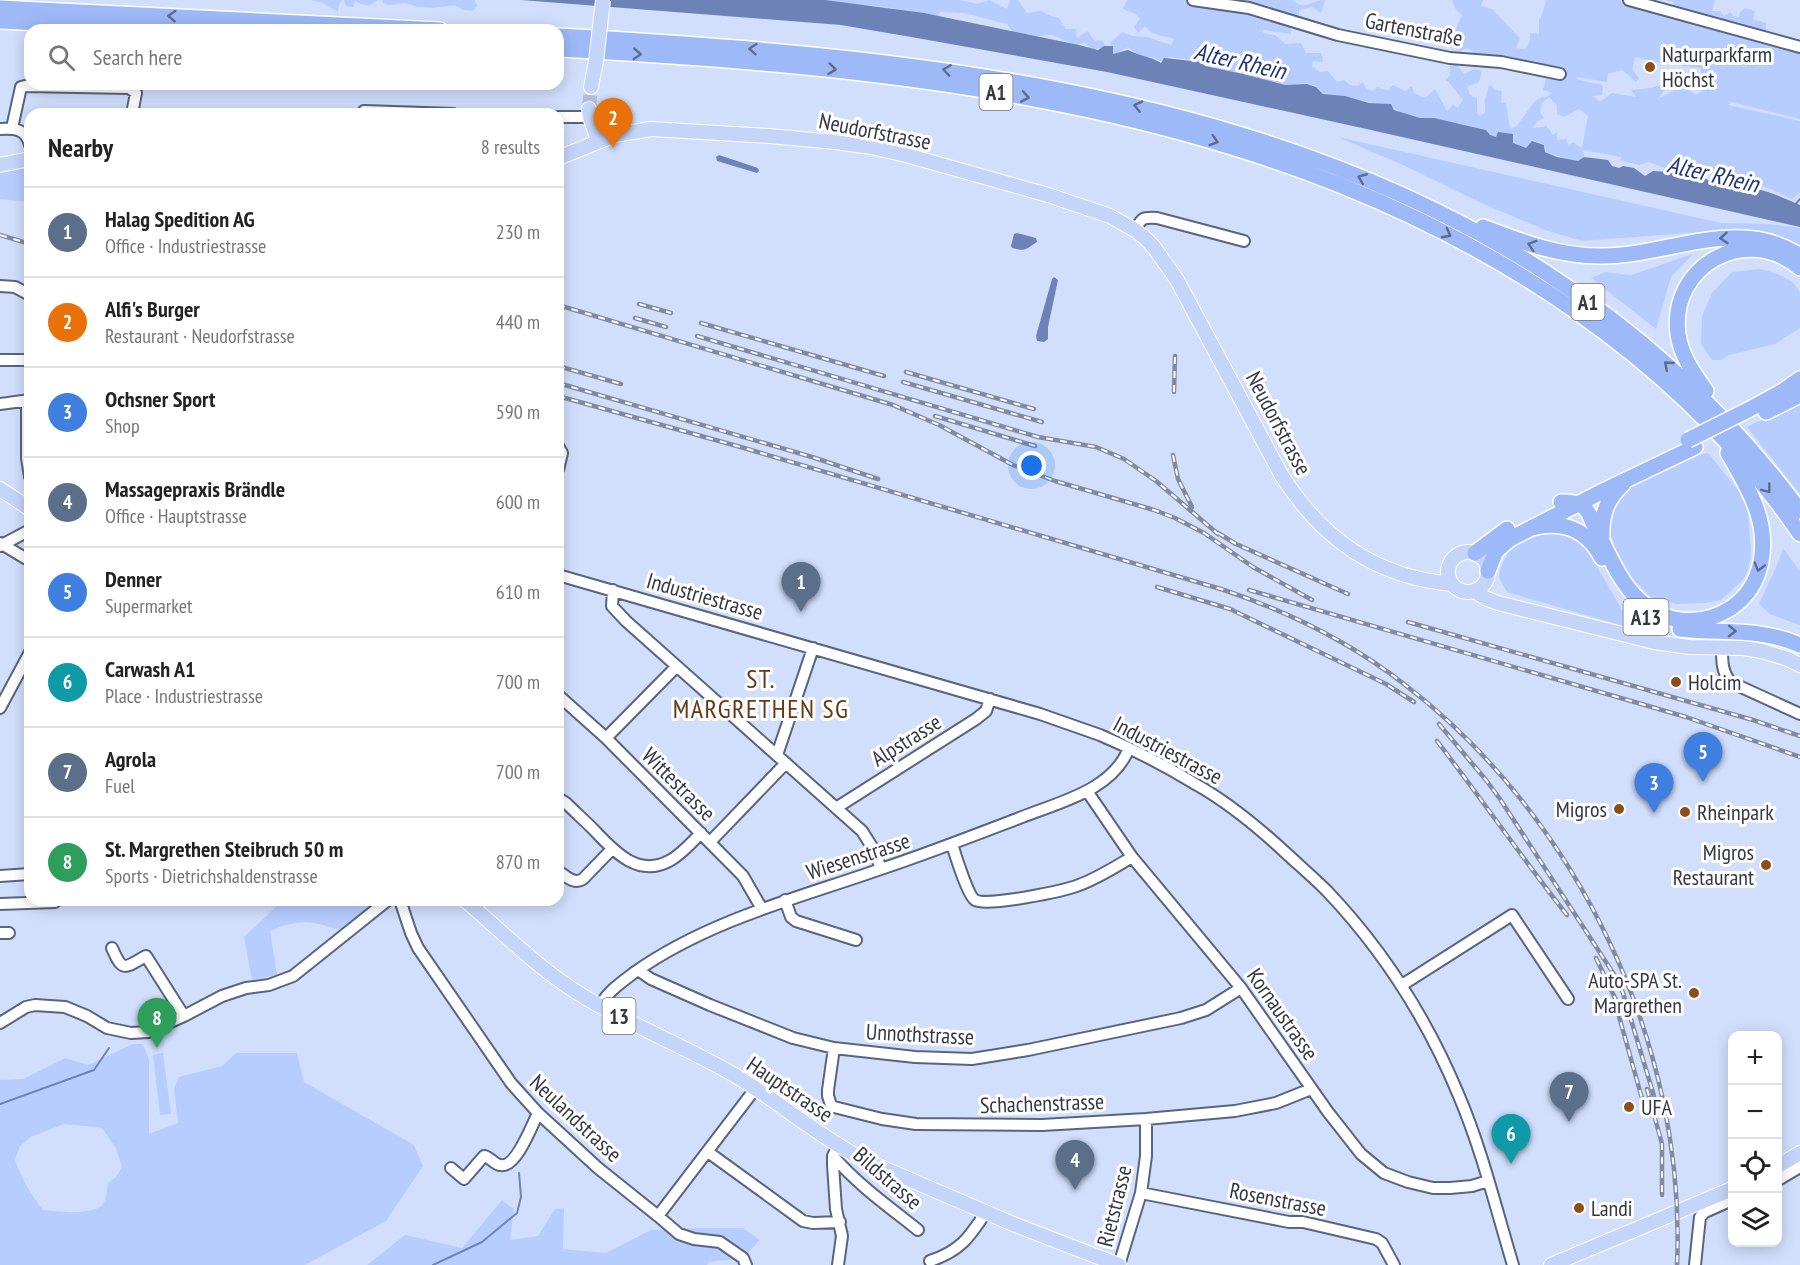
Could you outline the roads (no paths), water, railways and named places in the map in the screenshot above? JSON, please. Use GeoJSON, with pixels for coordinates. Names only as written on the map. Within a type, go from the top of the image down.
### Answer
{"type":"FeatureCollection","features":[{"type":"Feature","properties":{"kind":"highway"},"geometry":{"type":"LineString","coordinates":[[0,8],[320,24]]}},
{"type":"Feature","properties":{"kind":"highway"},"geometry":{"type":"LineString","coordinates":[[0,21],[61,24]]}},
{"type":"Feature","properties":{"kind":"highway","name":"A1"},"geometry":{"type":"LineString","coordinates":[[564,36],[815,54],[942,69],[1035,84],[1148,108],[1254,138],[1335,167],[1518,241],[1565,254],[1616,256],[1702,241],[1739,238],[1771,242],[1800,256]]}},
{"type":"Feature","properties":{"kind":"highway","name":"A1"},"geometry":{"type":"LineString","coordinates":[[564,49],[768,63],[944,83],[1039,99],[1197,136],[1326,179],[1382,203],[1443,231],[1557,298],[1623,346],[1715,429],[1753,498],[1762,530],[1763,547],[1760,568],[1740,601],[1717,615],[1700,620],[1675,619],[1658,613],[1643,604],[1629,589],[1579,497]]}},
{"type":"Feature","properties":{"kind":"highway","name":"A1"},"geometry":{"type":"LineString","coordinates":[[1413,200],[1507,250],[1569,288],[1680,376],[1739,436]]}},
{"type":"Feature","properties":{"kind":"highway"},"geometry":{"type":"LineString","coordinates":[[1800,268],[1784,257],[1749,249],[1734,251],[1716,258],[1702,267],[1688,284],[1681,298],[1677,323],[1682,350],[1695,376],[1739,436],[1769,470],[1800,511]]}},
{"type":"Feature","properties":{"kind":"highway"},"geometry":{"type":"LineString","coordinates":[[1752,413],[1800,379]]}},
{"type":"Feature","properties":{"kind":"highway"},"geometry":{"type":"LineString","coordinates":[[1691,444],[1752,413],[1800,395]]}},
{"type":"Feature","properties":{"kind":"highway"},"geometry":{"type":"LineString","coordinates":[[1715,429],[1765,486],[1800,534]]}},
{"type":"Feature","properties":{"kind":"highway","name":"A1"},"geometry":{"type":"LineString","coordinates":[[1579,497],[1626,481],[1691,444]]}},
{"type":"Feature","properties":{"kind":"highway","name":"A1"},"geometry":{"type":"LineString","coordinates":[[1487,575],[1493,557],[1510,539],[1532,528],[1579,497],[1691,444]]}},
{"type":"Feature","properties":{"kind":"highway","name":"A1"},"geometry":{"type":"LineString","coordinates":[[1603,540],[1602,522],[1606,506],[1613,494],[1626,481]]}},
{"type":"Feature","properties":{"kind":"highway"},"geometry":{"type":"LineString","coordinates":[[1475,554],[1507,529],[1561,502],[1579,497]]}},
{"type":"Feature","properties":{"kind":"highway","name":"A13"},"geometry":{"type":"LineString","coordinates":[[1532,528],[1548,525],[1561,526],[1584,535],[1595,546],[1625,598],[1642,615],[1659,623],[1687,630],[1760,633],[1800,645]]}},
{"type":"Feature","properties":{"kind":"main road"},"geometry":{"type":"LineString","coordinates":[[591,87],[603,0]]}},
{"type":"Feature","properties":{"kind":"main road"},"geometry":{"type":"LineString","coordinates":[[590,113],[598,141]]}},
{"type":"Feature","properties":{"kind":"main road","name":"Neudorfstrasse"},"geometry":{"type":"LineString","coordinates":[[564,156],[598,141],[628,132],[668,129],[769,136],[861,146],[906,155],[1083,206],[1110,216],[1135,230],[1153,246],[1178,279],[1272,458],[1295,496],[1318,523],[1343,545],[1375,564],[1414,579],[1452,584]]}},
{"type":"Feature","properties":{"kind":"main road"},"geometry":{"type":"LineString","coordinates":[[0,165],[24,160]]}},
{"type":"Feature","properties":{"kind":"main road"},"geometry":{"type":"LineString","coordinates":[[0,489],[24,505]]}},
{"type":"Feature","properties":{"kind":"main road"},"geometry":{"type":"LineString","coordinates":[[1506,604],[1487,575],[1484,560],[1475,554],[1465,552],[1453,559],[1449,568],[1452,584],[1461,590],[1475,591],[1485,598],[1506,604],[1654,642],[1689,647],[1743,648],[1775,654],[1800,665]]}},
{"type":"Feature","properties":{"kind":"main road","name":"Neudorfstrasse"},"geometry":{"type":"LineString","coordinates":[[1400,573],[1430,574],[1449,568]]}},
{"type":"Feature","properties":{"kind":"main road"},"geometry":{"type":"LineString","coordinates":[[1475,591],[1481,587],[1487,575]]}},
{"type":"Feature","properties":{"kind":"main road","name":"Hauptstrasse"},"geometry":{"type":"LineString","coordinates":[[472,906],[547,970],[576,991],[600,1006],[709,1061],[755,1089],[835,1151],[862,1159],[1119,1265]]}},
{"type":"Feature","properties":{"kind":"main road"},"geometry":{"type":"LineString","coordinates":[[1782,1164],[1800,1153]]}},
{"type":"Feature","properties":{"kind":"main road"},"geometry":{"type":"LineString","coordinates":[[1551,1265],[1728,1191]]}},
{"type":"Feature","properties":{"kind":"street","name":"Gartenstraße"},"geometry":{"type":"LineString","coordinates":[[1193,0],[1249,8],[1338,34],[1450,58],[1501,63],[1560,74]]}},
{"type":"Feature","properties":{"kind":"street"},"geometry":{"type":"LineString","coordinates":[[1629,0],[1800,46]]}},
{"type":"Feature","properties":{"kind":"street"},"geometry":{"type":"LineString","coordinates":[[12,128],[21,87],[24,86]]}},
{"type":"Feature","properties":{"kind":"street"},"geometry":{"type":"LineString","coordinates":[[132,90],[136,93],[133,108]]}},
{"type":"Feature","properties":{"kind":"street"},"geometry":{"type":"LineString","coordinates":[[564,116],[590,113]]}},
{"type":"Feature","properties":{"kind":"street"},"geometry":{"type":"LineString","coordinates":[[0,129],[12,128],[24,134]]}},
{"type":"Feature","properties":{"kind":"street"},"geometry":{"type":"LineString","coordinates":[[1135,230],[1145,217],[1157,218],[1244,241]]}},
{"type":"Feature","properties":{"kind":"street"},"geometry":{"type":"LineString","coordinates":[[0,286],[15,287],[24,292]]}},
{"type":"Feature","properties":{"kind":"street"},"geometry":{"type":"LineString","coordinates":[[0,360],[24,360]]}},
{"type":"Feature","properties":{"kind":"street"},"geometry":{"type":"LineString","coordinates":[[0,405],[24,401]]}},
{"type":"Feature","properties":{"kind":"street"},"geometry":{"type":"LineString","coordinates":[[1,545],[24,533]]}},
{"type":"Feature","properties":{"kind":"street"},"geometry":{"type":"LineString","coordinates":[[1,545],[24,558]]}},
{"type":"Feature","properties":{"kind":"street","name":"Industriestrasse"},"geometry":{"type":"LineString","coordinates":[[564,577],[990,699],[1090,732],[1129,748],[1198,785],[1234,810],[1319,883],[1363,932],[1402,985],[1459,1095],[1513,1265]]}},
{"type":"Feature","properties":{"kind":"street"},"geometry":{"type":"LineString","coordinates":[[612,590],[611,603],[614,609],[676,667],[862,831],[874,850],[881,869]]}},
{"type":"Feature","properties":{"kind":"street"},"geometry":{"type":"LineString","coordinates":[[710,842],[781,759],[813,648]]}},
{"type":"Feature","properties":{"kind":"street"},"geometry":{"type":"LineString","coordinates":[[1722,648],[1724,675],[1730,682],[1800,714]]}},
{"type":"Feature","properties":{"kind":"street"},"geometry":{"type":"LineString","coordinates":[[0,708],[24,663]]}},
{"type":"Feature","properties":{"kind":"street"},"geometry":{"type":"LineString","coordinates":[[606,738],[676,667]]}},
{"type":"Feature","properties":{"kind":"street","name":"Alpstrasse"},"geometry":{"type":"LineString","coordinates":[[836,808],[976,719],[986,711],[990,699]]}},
{"type":"Feature","properties":{"kind":"street","name":"Wittestrasse"},"geometry":{"type":"LineString","coordinates":[[564,700],[606,738],[743,876],[762,909]]}},
{"type":"Feature","properties":{"kind":"street","name":"Wiesenstrasse"},"geometry":{"type":"LineString","coordinates":[[600,1006],[606,995],[638,970],[711,930],[785,900],[952,844],[1087,791],[1120,766],[1129,748]]}},
{"type":"Feature","properties":{"kind":"street","name":"Kornaustrasse"},"geometry":{"type":"LineString","coordinates":[[1087,791],[1132,857],[1241,988],[1311,1089],[1356,1148],[1384,1173],[1408,1182],[1433,1188],[1452,1188],[1472,1186],[1488,1181]]}},
{"type":"Feature","properties":{"kind":"street"},"geometry":{"type":"LineString","coordinates":[[564,802],[612,849],[633,864],[656,866],[668,862],[700,833]]}},
{"type":"Feature","properties":{"kind":"street"},"geometry":{"type":"LineString","coordinates":[[952,844],[970,895],[978,901],[1015,900],[1076,886],[1100,876],[1132,857]]}},
{"type":"Feature","properties":{"kind":"street"},"geometry":{"type":"LineString","coordinates":[[564,875],[578,882],[612,849]]}},
{"type":"Feature","properties":{"kind":"street"},"geometry":{"type":"LineString","coordinates":[[0,876],[24,874]]}},
{"type":"Feature","properties":{"kind":"street"},"geometry":{"type":"LineString","coordinates":[[785,900],[793,919],[856,940]]}},
{"type":"Feature","properties":{"kind":"street"},"geometry":{"type":"LineString","coordinates":[[0,904],[24,903]]}},
{"type":"Feature","properties":{"kind":"street"},"geometry":{"type":"LineString","coordinates":[[0,1023],[19,1011],[35,1005],[64,1007],[87,1016],[107,1028],[131,1033],[154,1030],[222,996],[246,988],[269,985],[293,976],[380,906]]}},
{"type":"Feature","properties":{"kind":"street","name":"Neulandstrasse"},"geometry":{"type":"LineString","coordinates":[[402,906],[418,948],[511,1083],[538,1113],[598,1168],[679,1234],[694,1239],[720,1242],[743,1258],[746,1265]]}},
{"type":"Feature","properties":{"kind":"street"},"geometry":{"type":"LineString","coordinates":[[1402,985],[1512,915],[1568,999]]}},
{"type":"Feature","properties":{"kind":"street"},"geometry":{"type":"LineString","coordinates":[[112,948],[118,963],[127,967],[146,956],[184,1016]]}},
{"type":"Feature","properties":{"kind":"street","name":"Unnothstrasse"},"geometry":{"type":"LineString","coordinates":[[638,970],[651,980],[793,1038],[834,1048],[915,1057],[972,1059],[1028,1050],[1181,1018],[1206,1010],[1241,988]]}},
{"type":"Feature","properties":{"kind":"street","name":"Schachenstrasse"},"geometry":{"type":"LineString","coordinates":[[834,1048],[828,1090],[831,1105],[882,1119],[916,1124],[1042,1125],[1146,1119],[1235,1111],[1276,1103],[1311,1089]]}},
{"type":"Feature","properties":{"kind":"street"},"geometry":{"type":"LineString","coordinates":[[658,1216],[755,1089]]}},
{"type":"Feature","properties":{"kind":"street"},"geometry":{"type":"LineString","coordinates":[[451,1168],[464,1179],[484,1156],[502,1166],[508,1164],[518,1153],[538,1113]]}},
{"type":"Feature","properties":{"kind":"street","name":"Rietstrasse"},"geometry":{"type":"LineString","coordinates":[[1119,1265],[1141,1193],[1146,1156],[1146,1119]]}},
{"type":"Feature","properties":{"kind":"street"},"geometry":{"type":"LineString","coordinates":[[835,1151],[836,1209],[842,1236],[838,1265]]}},
{"type":"Feature","properties":{"kind":"street","name":"Bildstrasse"},"geometry":{"type":"LineString","coordinates":[[835,1151],[849,1174],[918,1230]]}},
{"type":"Feature","properties":{"kind":"street"},"geometry":{"type":"LineString","coordinates":[[708,1152],[803,1221],[813,1224],[840,1222]]}},
{"type":"Feature","properties":{"kind":"street"},"geometry":{"type":"LineString","coordinates":[[1782,1177],[1800,1167]]}},
{"type":"Feature","properties":{"kind":"street","name":"Rosenstrasse"},"geometry":{"type":"LineString","coordinates":[[1141,1193],[1289,1222],[1303,1222],[1376,1239],[1382,1243],[1394,1265]]}},
{"type":"Feature","properties":{"kind":"street"},"geometry":{"type":"LineString","coordinates":[[1695,1265],[1700,1217],[1705,1212],[1728,1202]]}},
{"type":"Feature","properties":{"kind":"street"},"geometry":{"type":"LineString","coordinates":[[930,1261],[946,1256],[969,1239],[986,1212]]}},
{"type":"Feature","properties":{"kind":"waterway"},"geometry":{"type":"LineString","coordinates":[[1795,205],[1800,199]]}},
{"type":"Feature","properties":{"kind":"waterway"},"geometry":{"type":"LineString","coordinates":[[0,1104],[94,1070],[109,1048]]}},
{"type":"Feature","properties":{"kind":"waterway"},"geometry":{"type":"LineString","coordinates":[[433,1265],[482,1242],[517,1213],[521,1197],[519,1173]]}},
{"type":"Feature","properties":{"kind":"tunnel"},"geometry":{"type":"LineString","coordinates":[[589,109],[591,87]]}},
{"type":"Feature","properties":{"kind":"railway"},"geometry":{"type":"LineString","coordinates":[[0,235],[24,242]]}},
{"type":"Feature","properties":{"kind":"railway"},"geometry":{"type":"LineString","coordinates":[[639,304],[671,313]]}},
{"type":"Feature","properties":{"kind":"railway"},"geometry":{"type":"LineString","coordinates":[[564,307],[893,405],[939,425],[1013,465],[1055,481],[1175,518],[1204,533],[1253,567],[1312,600]]}},
{"type":"Feature","properties":{"kind":"railway"},"geometry":{"type":"LineString","coordinates":[[635,318],[666,327]]}},
{"type":"Feature","properties":{"kind":"railway"},"geometry":{"type":"LineString","coordinates":[[701,323],[884,376]]}},
{"type":"Feature","properties":{"kind":"railway"},"geometry":{"type":"LineString","coordinates":[[697,336],[1038,437],[1096,447],[1124,459],[1156,481],[1218,534]]}},
{"type":"Feature","properties":{"kind":"railway"},"geometry":{"type":"LineString","coordinates":[[1174,392],[1175,356]]}},
{"type":"Feature","properties":{"kind":"railway"},"geometry":{"type":"LineString","coordinates":[[564,368],[621,384]]}},
{"type":"Feature","properties":{"kind":"railway"},"geometry":{"type":"LineString","coordinates":[[906,372],[1034,409]]}},
{"type":"Feature","properties":{"kind":"railway"},"geometry":{"type":"LineString","coordinates":[[903,382],[1042,422]]}},
{"type":"Feature","properties":{"kind":"railway"},"geometry":{"type":"LineString","coordinates":[[564,385],[812,457],[878,479]]}},
{"type":"Feature","properties":{"kind":"railway"},"geometry":{"type":"LineString","coordinates":[[564,398],[744,448],[1224,590],[1272,608],[1318,630],[1362,655],[1404,684],[1466,738],[1521,800],[1569,869],[1610,942],[1641,1020],[1663,1101],[1675,1183],[1677,1265]]}},
{"type":"Feature","properties":{"kind":"railway"},"geometry":{"type":"LineString","coordinates":[[935,416],[1035,446]]}},
{"type":"Feature","properties":{"kind":"railway"},"geometry":{"type":"LineString","coordinates":[[1173,455],[1178,479],[1192,507]]}},
{"type":"Feature","properties":{"kind":"railway"},"geometry":{"type":"LineString","coordinates":[[1218,533],[1236,544],[1348,594]]}},
{"type":"Feature","properties":{"kind":"railway"},"geometry":{"type":"LineString","coordinates":[[1157,587],[1230,609],[1386,684],[1414,702]]}},
{"type":"Feature","properties":{"kind":"railway"},"geometry":{"type":"LineString","coordinates":[[1249,590],[1686,717],[1800,757]]}},
{"type":"Feature","properties":{"kind":"railway"},"geometry":{"type":"LineString","coordinates":[[1408,622],[1753,720],[1800,736]]}},
{"type":"Feature","properties":{"kind":"railway"},"geometry":{"type":"LineString","coordinates":[[1439,724],[1500,799],[1617,979],[1654,1096]]}},
{"type":"Feature","properties":{"kind":"railway"},"geometry":{"type":"LineString","coordinates":[[1437,741],[1567,915]]}},
{"type":"Feature","properties":{"kind":"railway"},"geometry":{"type":"LineString","coordinates":[[1596,958],[1623,1015]]}},
{"type":"Feature","properties":{"kind":"railway"},"geometry":{"type":"LineString","coordinates":[[1617,1009],[1643,1102]]}},
{"type":"Feature","properties":{"kind":"railway"},"geometry":{"type":"LineString","coordinates":[[1647,1089],[1662,1144],[1662,1195]]}},
{"type":"Feature","properties":{"kind":"place","name":"Naturparkfarm Höchst"},"geometry":{"type":"Point","coordinates":[1650,67]}},
{"type":"Feature","properties":{"kind":"place","name":"Alfi's Burger"},"geometry":{"type":"Point","coordinates":[613,148]}},
{"type":"Feature","properties":{"kind":"place","name":"Halag Spedition AG"},"geometry":{"type":"Point","coordinates":[801,612]}},
{"type":"Feature","properties":{"kind":"place","name":"Holcim"},"geometry":{"type":"Point","coordinates":[1676,682]}},
{"type":"Feature","properties":{"kind":"place","name":"Denner"},"geometry":{"type":"Point","coordinates":[1703,782]}},
{"type":"Feature","properties":{"kind":"place","name":"Migros"},"geometry":{"type":"Point","coordinates":[1619,809]}},
{"type":"Feature","properties":{"kind":"place","name":"Rheinpark"},"geometry":{"type":"Point","coordinates":[1685,812]}},
{"type":"Feature","properties":{"kind":"place","name":"Ochsner Sport"},"geometry":{"type":"Point","coordinates":[1654,813]}},
{"type":"Feature","properties":{"kind":"place","name":"Migros Restaurant"},"geometry":{"type":"Point","coordinates":[1766,865]}},
{"type":"Feature","properties":{"kind":"place","name":"Auto-SPA St. Margrethen"},"geometry":{"type":"Point","coordinates":[1694,993]}},
{"type":"Feature","properties":{"kind":"place","name":"St. Margrethen Steibruch 50 m"},"geometry":{"type":"Point","coordinates":[157,1048]}},
{"type":"Feature","properties":{"kind":"place","name":"UFA"},"geometry":{"type":"Point","coordinates":[1629,1107]}},
{"type":"Feature","properties":{"kind":"place","name":"Agrola"},"geometry":{"type":"Point","coordinates":[1569,1122]}},
{"type":"Feature","properties":{"kind":"place","name":"Carwash A1"},"geometry":{"type":"Point","coordinates":[1511,1164]}},
{"type":"Feature","properties":{"kind":"place","name":"Massagepraxis Brändle"},"geometry":{"type":"Point","coordinates":[1075,1190]}},
{"type":"Feature","properties":{"kind":"place","name":"Landi"},"geometry":{"type":"Point","coordinates":[1579,1208]}},
{"type":"Feature","properties":{"kind":"district","name":"ST. MARGRETHEN SG"},"geometry":{"type":"Point","coordinates":[761,693]}},
{"type":"Feature","properties":{"kind":"water label","name":"Alter Rhein"},"geometry":{"type":"Point","coordinates":[1240,61]}},
{"type":"Feature","properties":{"kind":"water label","name":"Alter Rhein"},"geometry":{"type":"Point","coordinates":[1713,174]}}]}
